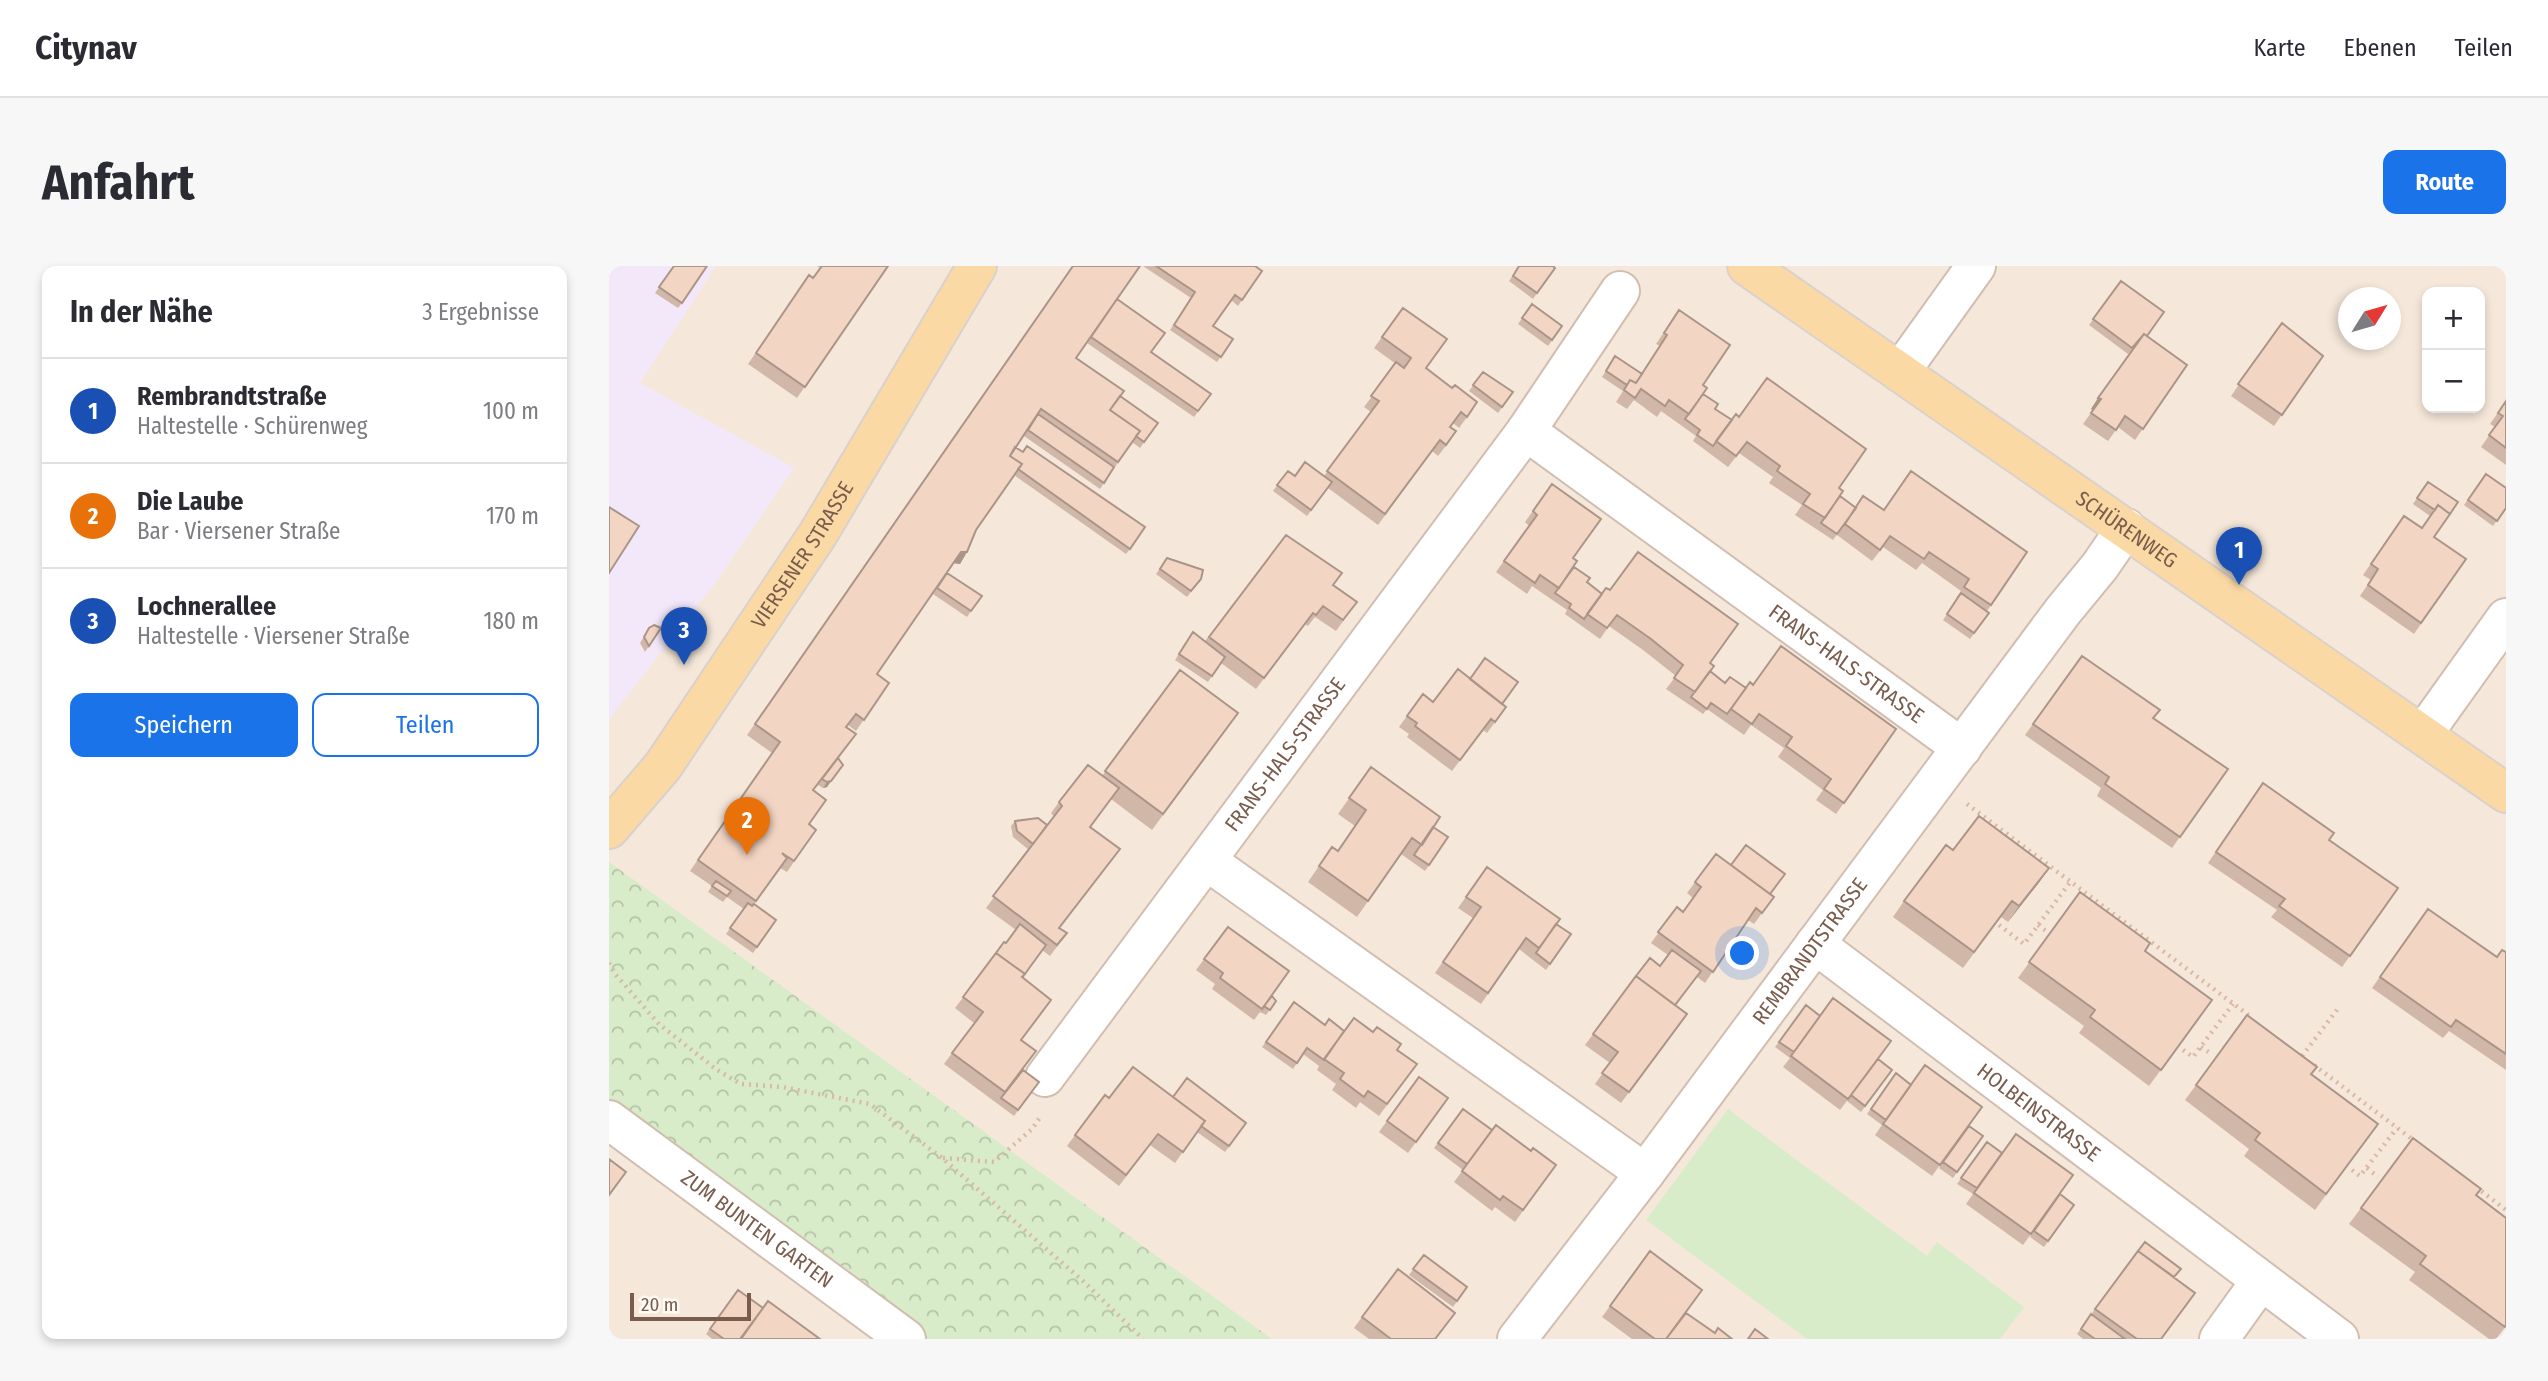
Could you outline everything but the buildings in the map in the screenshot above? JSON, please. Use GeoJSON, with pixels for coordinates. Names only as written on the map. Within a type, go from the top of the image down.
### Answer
{"type":"FeatureCollection","features":[{"type":"Feature","properties":{"kind":"main road","name":"VIERSENER STRASSE"},"geometry":{"type":"LineString","coordinates":[[609,829],[663,766],[818,534],[977,266]]}},
{"type":"Feature","properties":{"kind":"main road","name":"SCHÜRENWEG"},"geometry":{"type":"LineString","coordinates":[[1747,266],[2506,793]]}},
{"type":"Feature","properties":{"kind":"street"},"geometry":{"type":"LineString","coordinates":[[1901,372],[1976,266]]}},
{"type":"Feature","properties":{"kind":"street","name":"FRANS-HALS-STRASSE"},"geometry":{"type":"LineString","coordinates":[[1045,1077],[1526,430],[1620,291]]}},
{"type":"Feature","properties":{"kind":"street","name":"FRANS-HALS-STRASSE"},"geometry":{"type":"LineString","coordinates":[[1526,430],[1962,748]]}},
{"type":"Feature","properties":{"kind":"street","name":"REMBRANDTSTRASSE"},"geometry":{"type":"LineString","coordinates":[[1517,1339],[1645,1173],[2126,528]]}},
{"type":"Feature","properties":{"kind":"street"},"geometry":{"type":"LineString","coordinates":[[2423,734],[2506,618]]}},
{"type":"Feature","properties":{"kind":"street"},"geometry":{"type":"LineString","coordinates":[[1206,861],[1645,1173]]}},
{"type":"Feature","properties":{"kind":"street","name":"HOLBEINSTRASSE"},"geometry":{"type":"LineString","coordinates":[[1815,944],[2339,1339]]}},
{"type":"Feature","properties":{"kind":"street","name":"ZUM BUNTEN GARTEN"},"geometry":{"type":"LineString","coordinates":[[609,1120],[906,1339]]}},
{"type":"Feature","properties":{"kind":"street"},"geometry":{"type":"LineString","coordinates":[[2219,1339],[2260,1282]]}},
{"type":"Feature","properties":{"kind":"path"},"geometry":{"type":"LineString","coordinates":[[1965,802],[2253,1019]]}},
{"type":"Feature","properties":{"kind":"path"},"geometry":{"type":"LineString","coordinates":[[1999,925],[2024,944],[2071,881]]}},
{"type":"Feature","properties":{"kind":"path"},"geometry":{"type":"LineString","coordinates":[[2038,925],[2046,931]]}},
{"type":"Feature","properties":{"kind":"path"},"geometry":{"type":"LineString","coordinates":[[2153,958],[2160,949]]}},
{"type":"Feature","properties":{"kind":"path"},"geometry":{"type":"LineString","coordinates":[[609,963],[615,974],[659,1024],[717,1070],[741,1084],[819,1093],[870,1104],[942,1158],[1083,1281],[1143,1339]]}},
{"type":"Feature","properties":{"kind":"path"},"geometry":{"type":"LineString","coordinates":[[2183,1050],[2193,1057],[2233,1004]]}},
{"type":"Feature","properties":{"kind":"path"},"geometry":{"type":"LineString","coordinates":[[2302,1056],[2340,1006]]}},
{"type":"Feature","properties":{"kind":"path"},"geometry":{"type":"LineString","coordinates":[[2201,1047],[2210,1053]]}},
{"type":"Feature","properties":{"kind":"path"},"geometry":{"type":"LineString","coordinates":[[2292,1048],[2419,1144]]}},
{"type":"Feature","properties":{"kind":"path"},"geometry":{"type":"LineString","coordinates":[[2319,1081],[2325,1073]]}},
{"type":"Feature","properties":{"kind":"path"},"geometry":{"type":"LineString","coordinates":[[942,1158],[994,1161],[1032,1129],[1052,1100],[1045,1077]]}},
{"type":"Feature","properties":{"kind":"path"},"geometry":{"type":"LineString","coordinates":[[2353,1170],[2360,1176],[2397,1128]]}},
{"type":"Feature","properties":{"kind":"path"},"geometry":{"type":"LineString","coordinates":[[2367,1168],[2378,1177]]}},
{"type":"Feature","properties":{"kind":"path"},"geometry":{"type":"LineString","coordinates":[[2473,1185],[2506,1210]]}},
{"type":"Feature","properties":{"kind":"shaded area"},"geometry":{"type":"Polygon","coordinates":[[[609,266],[2506,266],[2506,1339],[609,1339],[609,266]]]}},
{"type":"Feature","properties":{"kind":"shaded area"},"geometry":{"type":"Polygon","coordinates":[[[609,266],[716,266],[640,383],[794,468],[716,582],[609,719],[609,266]]]}},
{"type":"Feature","properties":{"kind":"green space"},"geometry":{"type":"Polygon","coordinates":[[[609,862],[1272,1339],[890,1339],[609,1143],[609,862]]]}},
{"type":"Feature","properties":{"kind":"green space"},"geometry":{"type":"Polygon","coordinates":[[[1728,1109],[1927,1256],[1937,1242],[2024,1307],[2000,1339],[1807,1339],[1646,1220],[1728,1109]]]}},
{"type":"Feature","properties":{"kind":"place","name":"Rembrandtstraße"},"geometry":{"type":"Point","coordinates":[2239,585]}},
{"type":"Feature","properties":{"kind":"place","name":"Lochnerallee"},"geometry":{"type":"Point","coordinates":[684,665]}},
{"type":"Feature","properties":{"kind":"place","name":"Die Laube"},"geometry":{"type":"Point","coordinates":[747,855]}}]}
